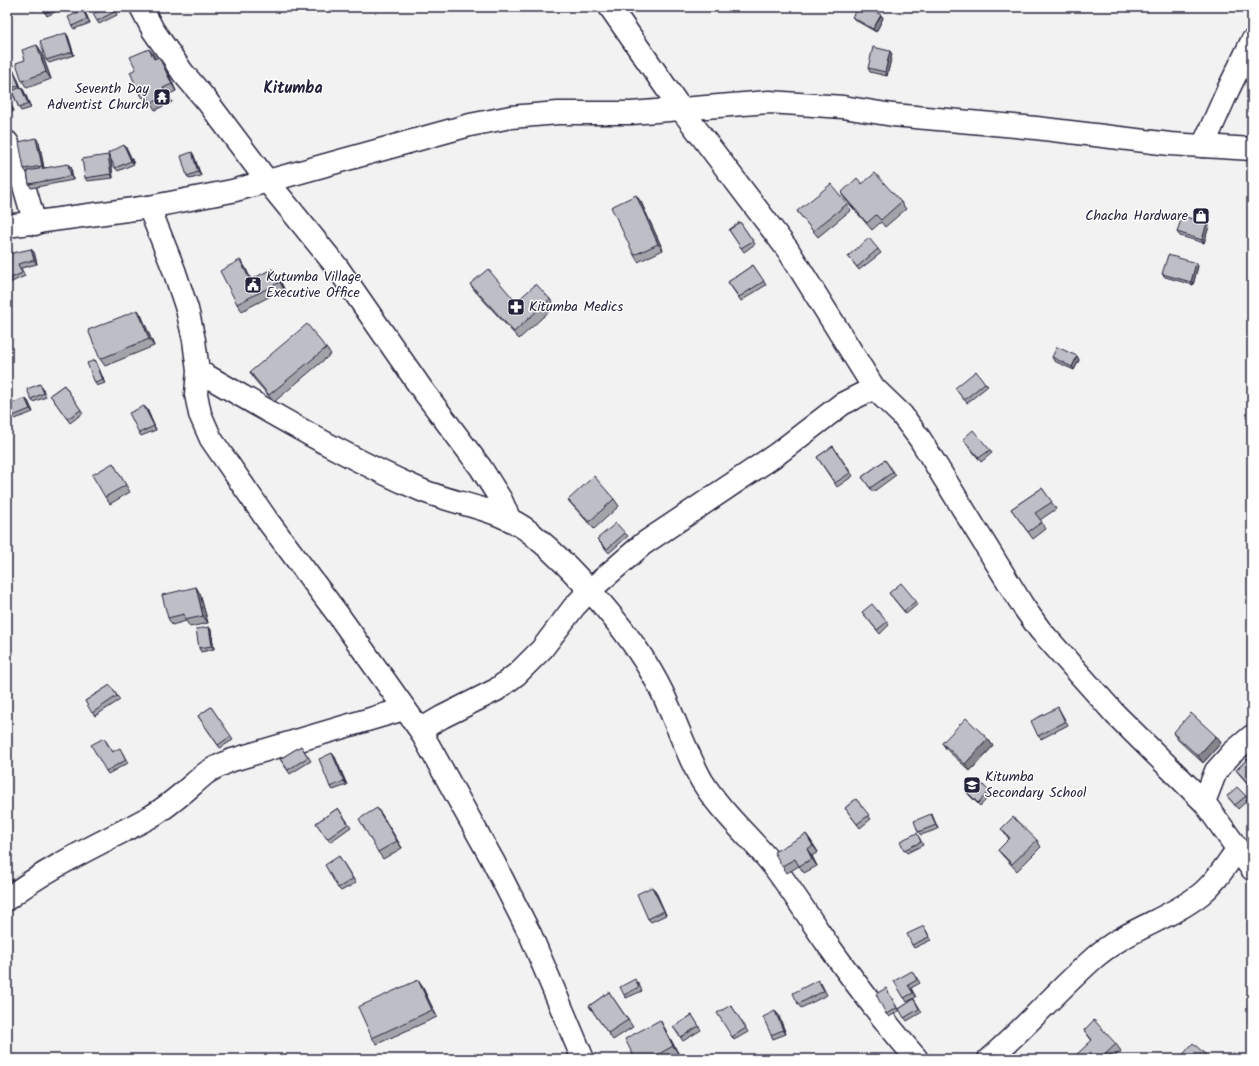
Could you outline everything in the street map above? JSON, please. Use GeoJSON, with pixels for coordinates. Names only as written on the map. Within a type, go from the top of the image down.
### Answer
{"type":"FeatureCollection","features":[{"type":"Feature","properties":{"kind":"street"},"geometry":{"type":"LineString","coordinates":[[140,7],[153,30],[183,73],[207,101],[268,182],[337,267],[421,388],[451,426],[493,486],[509,518]]}},
{"type":"Feature","properties":{"kind":"street"},"geometry":{"type":"LineString","coordinates":[[610,7],[681,110],[788,250],[869,380],[902,415],[920,439],[1023,606],[1040,630],[1115,714],[1204,802],[1252,869]]}},
{"type":"Feature","properties":{"kind":"street"},"geometry":{"type":"LineString","coordinates":[[1203,146],[1252,41]]}},
{"type":"Feature","properties":{"kind":"street"},"geometry":{"type":"LineString","coordinates":[[7,226],[35,224],[149,207],[232,191],[470,125],[511,117],[558,113],[631,114],[762,103],[809,104],[1170,144],[1252,148]]}},
{"type":"Feature","properties":{"kind":"street"},"geometry":{"type":"LineString","coordinates":[[7,142],[18,165],[35,224]]}},
{"type":"Feature","properties":{"kind":"street"},"geometry":{"type":"LineString","coordinates":[[149,207],[174,270],[187,308],[194,340],[198,371],[196,394],[200,414],[211,439],[262,514],[339,616],[420,730],[494,861],[528,930],[583,1059]]}},
{"type":"Feature","properties":{"kind":"street"},"geometry":{"type":"LineString","coordinates":[[198,371],[290,423],[416,488],[509,518],[530,532],[552,552],[610,614],[649,669],[661,689],[701,779],[717,804],[773,866],[828,946],[881,1017],[917,1059]]}},
{"type":"Feature","properties":{"kind":"street"},"geometry":{"type":"LineString","coordinates":[[420,730],[442,717],[496,690],[517,674],[542,649],[574,607],[643,544],[777,454],[842,404],[869,380]]}},
{"type":"Feature","properties":{"kind":"street"},"geometry":{"type":"LineString","coordinates":[[7,899],[83,851],[167,806],[206,772],[229,761],[404,709]]}},
{"type":"Feature","properties":{"kind":"street"},"geometry":{"type":"LineString","coordinates":[[1204,802],[1216,771],[1232,753],[1252,736]]}},
{"type":"Feature","properties":{"kind":"street"},"geometry":{"type":"LineString","coordinates":[[989,1059],[1094,958],[1124,935],[1186,904],[1201,894],[1218,878],[1237,850]]}},
{"type":"Feature","properties":{"kind":"building"},"geometry":{"type":"Polygon","coordinates":[[[42,7],[56,7],[45,13],[42,7]]]}},
{"type":"Feature","properties":{"kind":"building"},"geometry":{"type":"Polygon","coordinates":[[[107,7],[112,7],[114,12],[97,21],[93,14],[107,7]]]}},
{"type":"Feature","properties":{"kind":"building"},"geometry":{"type":"Polygon","coordinates":[[[858,7],[867,7],[881,15],[873,29],[852,17],[858,7]]]}},
{"type":"Feature","properties":{"kind":"building"},"geometry":{"type":"Polygon","coordinates":[[[83,10],[87,19],[72,26],[68,17],[83,10]]]}},
{"type":"Feature","properties":{"kind":"building"},"geometry":{"type":"Polygon","coordinates":[[[66,33],[72,52],[46,60],[40,41],[66,33]]]}},
{"type":"Feature","properties":{"kind":"building"},"geometry":{"type":"Polygon","coordinates":[[[37,45],[46,72],[22,81],[16,63],[25,60],[22,50],[37,45]]]}},
{"type":"Feature","properties":{"kind":"building"},"geometry":{"type":"Polygon","coordinates":[[[873,47],[890,51],[885,72],[868,68],[873,47]]]}},
{"type":"Feature","properties":{"kind":"building"},"geometry":{"type":"Polygon","coordinates":[[[149,49],[154,59],[159,57],[172,84],[163,88],[167,96],[151,103],[144,88],[138,91],[130,72],[136,69],[130,57],[149,49]]]}},
{"type":"Feature","properties":{"kind":"building"},"geometry":{"type":"Polygon","coordinates":[[[7,55],[10,63],[7,64],[7,55]]]}},
{"type":"Feature","properties":{"kind":"building"},"geometry":{"type":"Polygon","coordinates":[[[13,70],[19,85],[7,90],[7,72],[13,70]]]}},
{"type":"Feature","properties":{"kind":"building"},"geometry":{"type":"Polygon","coordinates":[[[21,87],[28,104],[19,108],[12,91],[21,87]]]}},
{"type":"Feature","properties":{"kind":"building"},"geometry":{"type":"Polygon","coordinates":[[[7,98],[12,108],[7,110],[7,98]]]}},
{"type":"Feature","properties":{"kind":"building"},"geometry":{"type":"Polygon","coordinates":[[[36,138],[42,166],[24,169],[19,142],[36,138]]]}},
{"type":"Feature","properties":{"kind":"building"},"geometry":{"type":"Polygon","coordinates":[[[124,145],[131,161],[115,168],[108,153],[124,145]]]}},
{"type":"Feature","properties":{"kind":"building"},"geometry":{"type":"Polygon","coordinates":[[[192,152],[198,172],[187,176],[181,156],[192,152]]]}},
{"type":"Feature","properties":{"kind":"building"},"geometry":{"type":"Polygon","coordinates":[[[108,155],[111,174],[85,178],[82,159],[108,155]]]}},
{"type":"Feature","properties":{"kind":"building"},"geometry":{"type":"Polygon","coordinates":[[[68,164],[71,176],[29,184],[27,171],[68,164]]]}},
{"type":"Feature","properties":{"kind":"building"},"geometry":{"type":"Polygon","coordinates":[[[875,173],[901,202],[881,220],[876,215],[867,223],[841,193],[857,178],[862,184],[875,173]]]}},
{"type":"Feature","properties":{"kind":"building"},"geometry":{"type":"Polygon","coordinates":[[[831,184],[847,204],[813,231],[797,211],[831,184]]]}},
{"type":"Feature","properties":{"kind":"building"},"geometry":{"type":"Polygon","coordinates":[[[636,195],[658,244],[634,255],[611,207],[636,195]]]}},
{"type":"Feature","properties":{"kind":"building"},"geometry":{"type":"Polygon","coordinates":[[[1182,216],[1207,223],[1202,240],[1177,232],[1182,216]]]}},
{"type":"Feature","properties":{"kind":"building"},"geometry":{"type":"Polygon","coordinates":[[[740,222],[753,241],[741,248],[729,230],[740,222]]]}},
{"type":"Feature","properties":{"kind":"building"},"geometry":{"type":"Polygon","coordinates":[[[869,238],[878,249],[857,267],[848,256],[869,238]]]}},
{"type":"Feature","properties":{"kind":"building"},"geometry":{"type":"Polygon","coordinates":[[[31,249],[34,260],[18,264],[22,273],[7,280],[7,268],[11,266],[8,254],[31,249]]]}},
{"type":"Feature","properties":{"kind":"building"},"geometry":{"type":"Polygon","coordinates":[[[1168,255],[1196,263],[1191,282],[1162,274],[1168,255]]]}},
{"type":"Feature","properties":{"kind":"building"},"geometry":{"type":"Polygon","coordinates":[[[240,260],[250,280],[272,269],[280,282],[237,304],[220,271],[240,260]]]}},
{"type":"Feature","properties":{"kind":"building"},"geometry":{"type":"Polygon","coordinates":[[[753,265],[764,281],[739,297],[728,282],[753,265]]]}},
{"type":"Feature","properties":{"kind":"building"},"geometry":{"type":"Polygon","coordinates":[[[488,269],[516,302],[536,284],[550,299],[514,332],[470,284],[488,269]]]}},
{"type":"Feature","properties":{"kind":"building"},"geometry":{"type":"Polygon","coordinates":[[[138,310],[149,339],[100,359],[88,330],[138,310]]]}},
{"type":"Feature","properties":{"kind":"building"},"geometry":{"type":"Polygon","coordinates":[[[307,324],[326,348],[269,395],[250,372],[307,324]]]}},
{"type":"Feature","properties":{"kind":"building"},"geometry":{"type":"Polygon","coordinates":[[[1057,347],[1077,356],[1072,367],[1052,357],[1057,347]]]}},
{"type":"Feature","properties":{"kind":"building"},"geometry":{"type":"Polygon","coordinates":[[[95,360],[103,380],[95,383],[87,363],[95,360]]]}},
{"type":"Feature","properties":{"kind":"building"},"geometry":{"type":"Polygon","coordinates":[[[976,371],[985,383],[964,400],[955,388],[976,371]]]}},
{"type":"Feature","properties":{"kind":"building"},"geometry":{"type":"Polygon","coordinates":[[[40,384],[44,393],[31,399],[27,389],[40,384]]]}},
{"type":"Feature","properties":{"kind":"building"},"geometry":{"type":"Polygon","coordinates":[[[64,385],[81,410],[67,419],[50,395],[64,385]]]}},
{"type":"Feature","properties":{"kind":"building"},"geometry":{"type":"Polygon","coordinates":[[[25,398],[30,409],[13,416],[8,405],[25,398]]]}},
{"type":"Feature","properties":{"kind":"building"},"geometry":{"type":"Polygon","coordinates":[[[144,406],[154,426],[139,433],[129,413],[144,406]]]}},
{"type":"Feature","properties":{"kind":"building"},"geometry":{"type":"Polygon","coordinates":[[[973,430],[990,450],[979,458],[963,439],[973,430]]]}},
{"type":"Feature","properties":{"kind":"building"},"geometry":{"type":"Polygon","coordinates":[[[833,446],[850,473],[835,483],[817,457],[833,446]]]}},
{"type":"Feature","properties":{"kind":"building"},"geometry":{"type":"Polygon","coordinates":[[[885,460],[893,472],[870,488],[862,477],[885,460]]]}},
{"type":"Feature","properties":{"kind":"building"},"geometry":{"type":"Polygon","coordinates":[[[113,463],[126,485],[105,497],[92,475],[113,463]]]}},
{"type":"Feature","properties":{"kind":"building"},"geometry":{"type":"Polygon","coordinates":[[[594,476],[614,499],[589,522],[568,500],[594,476]]]}},
{"type":"Feature","properties":{"kind":"building"},"geometry":{"type":"Polygon","coordinates":[[[1042,488],[1052,502],[1035,513],[1042,522],[1028,532],[1011,509],[1042,488]]]}},
{"type":"Feature","properties":{"kind":"building"},"geometry":{"type":"Polygon","coordinates":[[[616,523],[625,533],[607,549],[597,539],[616,523]]]}},
{"type":"Feature","properties":{"kind":"building"},"geometry":{"type":"Polygon","coordinates":[[[901,583],[916,601],[904,611],[889,593],[901,583]]]}},
{"type":"Feature","properties":{"kind":"building"},"geometry":{"type":"Polygon","coordinates":[[[196,587],[203,616],[185,620],[184,614],[168,618],[162,595],[196,587]]]}},
{"type":"Feature","properties":{"kind":"building"},"geometry":{"type":"Polygon","coordinates":[[[872,604],[887,622],[877,630],[862,612],[872,604]]]}},
{"type":"Feature","properties":{"kind":"building"},"geometry":{"type":"Polygon","coordinates":[[[209,627],[212,646],[199,648],[196,629],[209,627]]]}},
{"type":"Feature","properties":{"kind":"building"},"geometry":{"type":"Polygon","coordinates":[[[110,685],[117,696],[92,713],[85,701],[110,685]]]}},
{"type":"Feature","properties":{"kind":"building"},"geometry":{"type":"Polygon","coordinates":[[[211,707],[231,736],[218,745],[198,716],[211,707]]]}},
{"type":"Feature","properties":{"kind":"building"},"geometry":{"type":"Polygon","coordinates":[[[1058,707],[1065,722],[1038,736],[1031,721],[1058,707]]]}},
{"type":"Feature","properties":{"kind":"building"},"geometry":{"type":"Polygon","coordinates":[[[1191,713],[1216,736],[1198,756],[1173,733],[1191,713]]]}},
{"type":"Feature","properties":{"kind":"building"},"geometry":{"type":"Polygon","coordinates":[[[966,718],[988,739],[965,764],[942,743],[966,718]]]}},
{"type":"Feature","properties":{"kind":"building"},"geometry":{"type":"Polygon","coordinates":[[[104,738],[112,752],[120,748],[126,760],[106,771],[91,745],[104,738]]]}},
{"type":"Feature","properties":{"kind":"building"},"geometry":{"type":"Polygon","coordinates":[[[301,746],[308,757],[288,770],[280,759],[301,746]]]}},
{"type":"Feature","properties":{"kind":"building"},"geometry":{"type":"Polygon","coordinates":[[[332,753],[344,781],[330,787],[319,759],[332,753]]]}},
{"type":"Feature","properties":{"kind":"building"},"geometry":{"type":"Polygon","coordinates":[[[1252,755],[1252,787],[1236,770],[1252,755]]]}},
{"type":"Feature","properties":{"kind":"building"},"geometry":{"type":"Polygon","coordinates":[[[978,780],[989,791],[978,803],[966,791],[978,780]]]}},
{"type":"Feature","properties":{"kind":"building"},"geometry":{"type":"Polygon","coordinates":[[[1237,787],[1246,796],[1235,805],[1227,796],[1237,787]]]}},
{"type":"Feature","properties":{"kind":"building"},"geometry":{"type":"Polygon","coordinates":[[[856,799],[869,815],[857,824],[845,808],[856,799]]]}},
{"type":"Feature","properties":{"kind":"building"},"geometry":{"type":"Polygon","coordinates":[[[338,808],[348,824],[327,839],[316,823],[338,808]]]}},
{"type":"Feature","properties":{"kind":"building"},"geometry":{"type":"Polygon","coordinates":[[[377,808],[397,841],[378,852],[359,819],[377,808]]]}},
{"type":"Feature","properties":{"kind":"building"},"geometry":{"type":"Polygon","coordinates":[[[931,814],[936,825],[918,832],[914,821],[931,814]]]}},
{"type":"Feature","properties":{"kind":"building"},"geometry":{"type":"Polygon","coordinates":[[[1013,817],[1037,840],[1012,864],[998,850],[1010,838],[1001,829],[1013,817]]]}},
{"type":"Feature","properties":{"kind":"building"},"geometry":{"type":"Polygon","coordinates":[[[917,833],[921,842],[904,850],[900,841],[917,833]]]}},
{"type":"Feature","properties":{"kind":"building"},"geometry":{"type":"Polygon","coordinates":[[[806,834],[813,846],[807,849],[812,859],[799,866],[795,859],[782,866],[774,852],[806,834]]]}},
{"type":"Feature","properties":{"kind":"building"},"geometry":{"type":"Polygon","coordinates":[[[339,856],[353,879],[338,888],[325,865],[339,856]]]}},
{"type":"Feature","properties":{"kind":"building"},"geometry":{"type":"Polygon","coordinates":[[[652,887],[664,911],[648,919],[637,894],[652,887]]]}},
{"type":"Feature","properties":{"kind":"building"},"geometry":{"type":"Polygon","coordinates":[[[924,926],[929,937],[912,945],[907,934],[924,926]]]}},
{"type":"Feature","properties":{"kind":"building"},"geometry":{"type":"Polygon","coordinates":[[[912,971],[917,980],[908,985],[913,993],[904,998],[894,981],[912,971]]]}},
{"type":"Feature","properties":{"kind":"building"},"geometry":{"type":"Polygon","coordinates":[[[635,979],[639,987],[624,995],[620,987],[635,979]]]}},
{"type":"Feature","properties":{"kind":"building"},"geometry":{"type":"Polygon","coordinates":[[[418,980],[432,1010],[372,1038],[358,1007],[418,980]]]}},
{"type":"Feature","properties":{"kind":"building"},"geometry":{"type":"Polygon","coordinates":[[[818,980],[824,991],[798,1004],[793,993],[818,980]]]}},
{"type":"Feature","properties":{"kind":"building"},"geometry":{"type":"Polygon","coordinates":[[[886,988],[897,1008],[886,1014],[876,994],[886,988]]]}},
{"type":"Feature","properties":{"kind":"building"},"geometry":{"type":"Polygon","coordinates":[[[609,992],[628,1020],[608,1033],[589,1006],[609,992]]]}},
{"type":"Feature","properties":{"kind":"building"},"geometry":{"type":"Polygon","coordinates":[[[914,999],[919,1009],[904,1018],[899,1009],[914,999]]]}},
{"type":"Feature","properties":{"kind":"building"},"geometry":{"type":"Polygon","coordinates":[[[731,1005],[746,1028],[732,1037],[717,1013],[731,1005]]]}},
{"type":"Feature","properties":{"kind":"building"},"geometry":{"type":"Polygon","coordinates":[[[775,1011],[783,1030],[771,1035],[763,1017],[775,1011]]]}},
{"type":"Feature","properties":{"kind":"building"},"geometry":{"type":"Polygon","coordinates":[[[692,1015],[699,1026],[681,1037],[673,1027],[692,1015]]]}},
{"type":"Feature","properties":{"kind":"building"},"geometry":{"type":"Polygon","coordinates":[[[660,1020],[673,1046],[650,1059],[635,1059],[625,1039],[660,1020]]]}},
{"type":"Feature","properties":{"kind":"building"},"geometry":{"type":"Polygon","coordinates":[[[1094,1020],[1116,1044],[1100,1059],[1072,1059],[1092,1040],[1084,1030],[1094,1020]]]}},
{"type":"Feature","properties":{"kind":"building"},"geometry":{"type":"Polygon","coordinates":[[[1193,1043],[1206,1055],[1202,1059],[1179,1059],[1193,1043]]]}},
{"type":"Feature","properties":{"kind":"place","name":"Seventh Day Adventist Church"},"geometry":{"type":"Point","coordinates":[162,97]}},
{"type":"Feature","properties":{"kind":"place","name":"Chacha Hardware"},"geometry":{"type":"Point","coordinates":[1201,216]}},
{"type":"Feature","properties":{"kind":"place","name":"Kutumba Village Executive Office"},"geometry":{"type":"Point","coordinates":[253,285]}},
{"type":"Feature","properties":{"kind":"place","name":"Kitumba Medics"},"geometry":{"type":"Point","coordinates":[516,307]}},
{"type":"Feature","properties":{"kind":"place","name":"Kitumba Secondary School"},"geometry":{"type":"Point","coordinates":[972,785]}},
{"type":"Feature","properties":{"kind":"district","name":"Kitumba"},"geometry":{"type":"Point","coordinates":[293,88]}}]}
